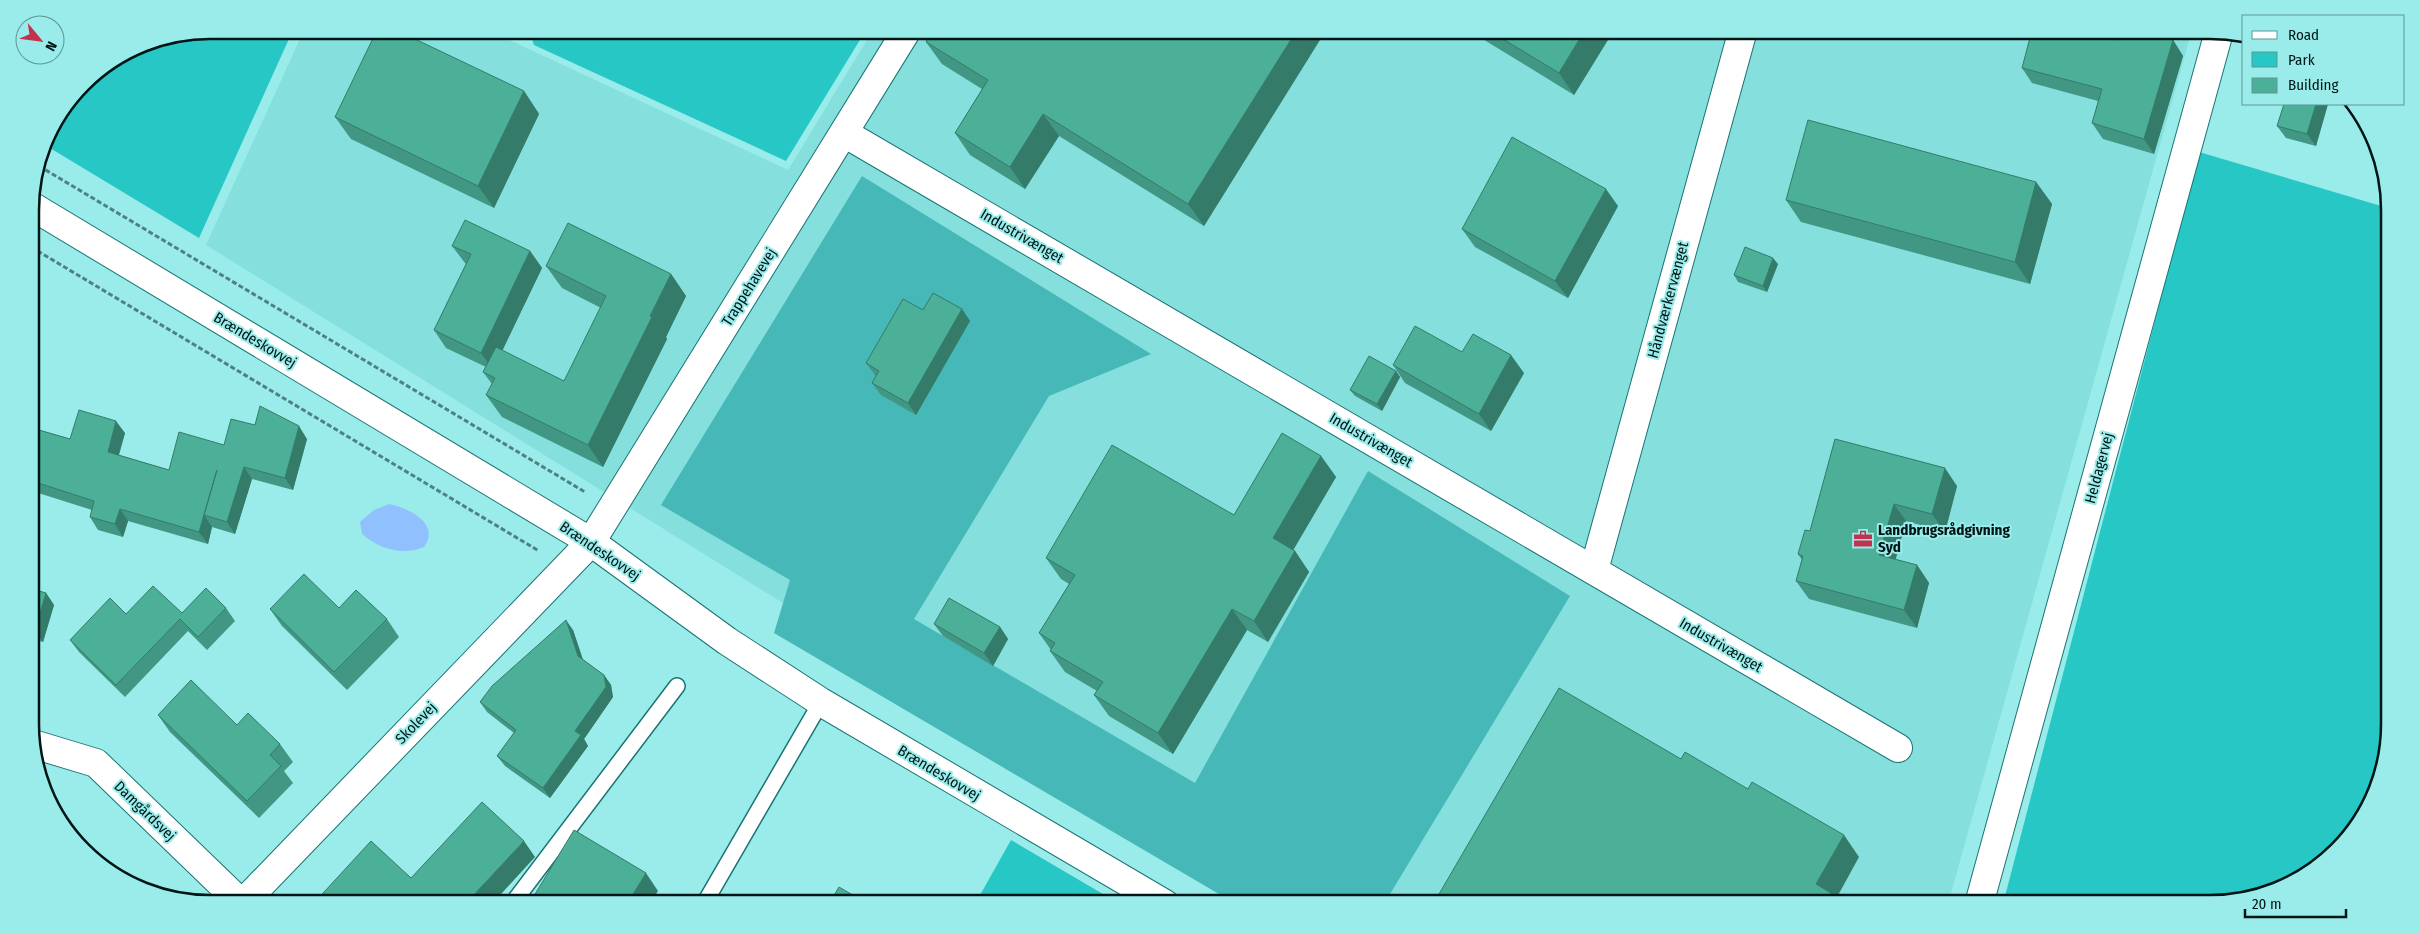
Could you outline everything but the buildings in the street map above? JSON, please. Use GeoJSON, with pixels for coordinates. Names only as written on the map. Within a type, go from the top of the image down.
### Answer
{"type":"FeatureCollection","features":[{"type":"Feature","properties":{"kind":"street","name":"Trappehavevej"},"geometry":{"type":"LineString","coordinates":[[591,542],[901,39]]}},
{"type":"Feature","properties":{"kind":"street","name":"Håndværkervænget"},"geometry":{"type":"LineString","coordinates":[[1594,570],[1741,39]]}},
{"type":"Feature","properties":{"kind":"street","name":"Heldagervej"},"geometry":{"type":"LineString","coordinates":[[1981,895],[2218,39]]}},
{"type":"Feature","properties":{"kind":"street","name":"Industrivænget"},"geometry":{"type":"LineString","coordinates":[[844,133],[1898,748]]}},
{"type":"Feature","properties":{"kind":"street","name":"Brændeskovvej"},"geometry":{"type":"LineString","coordinates":[[39,210],[591,542],[727,641],[822,702],[1150,895]]}},
{"type":"Feature","properties":{"kind":"street","name":"Skolevej"},"geometry":{"type":"LineString","coordinates":[[251,895],[591,542]]}},
{"type":"Feature","properties":{"kind":"street","name":"Damgårdsvej"},"geometry":{"type":"LineString","coordinates":[[41,746],[96,763],[233,895]]}},
{"type":"Feature","properties":{"kind":"lane"},"geometry":{"type":"LineString","coordinates":[[519,895],[677,686]]}},
{"type":"Feature","properties":{"kind":"lane"},"geometry":{"type":"LineString","coordinates":[[709,895],[822,702]]}},
{"type":"Feature","properties":{"kind":"path"},"geometry":{"type":"LineString","coordinates":[[44,169],[612,508]]}},
{"type":"Feature","properties":{"kind":"path"},"geometry":{"type":"LineString","coordinates":[[39,253],[566,568]]}},
{"type":"Feature","properties":{"kind":"shaded area"},"geometry":{"type":"Polygon","coordinates":[[[300,39],[507,39],[788,170],[868,39],[2189,39],[1951,895],[1253,895],[206,245],[300,39]]]}},
{"type":"Feature","properties":{"kind":"shaded area"},"geometry":{"type":"Polygon","coordinates":[[[862,176],[1151,354],[1049,396],[914,619],[1195,783],[1368,471],[1570,596],[1389,895],[1221,895],[774,633],[790,580],[661,505],[862,176]]]}},
{"type":"Feature","properties":{"kind":"shaded area"},"geometry":{"type":"Polygon","coordinates":[[[389,504],[413,513],[425,524],[428,538],[424,547],[408,551],[392,550],[376,544],[362,534],[360,522],[374,510],[389,504]]]}},
{"type":"Feature","properties":{"kind":"green space"},"geometry":{"type":"Polygon","coordinates":[[[199,39],[289,39],[199,238],[51,148],[56,134],[74,106],[97,81],[134,56],[177,42],[199,39]]]}},
{"type":"Feature","properties":{"kind":"green space"},"geometry":{"type":"Polygon","coordinates":[[[532,39],[861,39],[786,161],[534,45],[532,39]]]}},
{"type":"Feature","properties":{"kind":"green space"},"geometry":{"type":"Polygon","coordinates":[[[2199,152],[2381,206],[2381,724],[2378,757],[2368,790],[2358,810],[2346,828],[2314,860],[2286,878],[2243,892],[2221,895],[2005,895],[2199,152]]]}},
{"type":"Feature","properties":{"kind":"green space"},"geometry":{"type":"Polygon","coordinates":[[[1011,840],[1105,895],[980,895],[1011,840]]]}},
{"type":"Feature","properties":{"kind":"place","name":"Landbrugsrådgivning Syd"},"geometry":{"type":"Point","coordinates":[1863,539]}}]}
